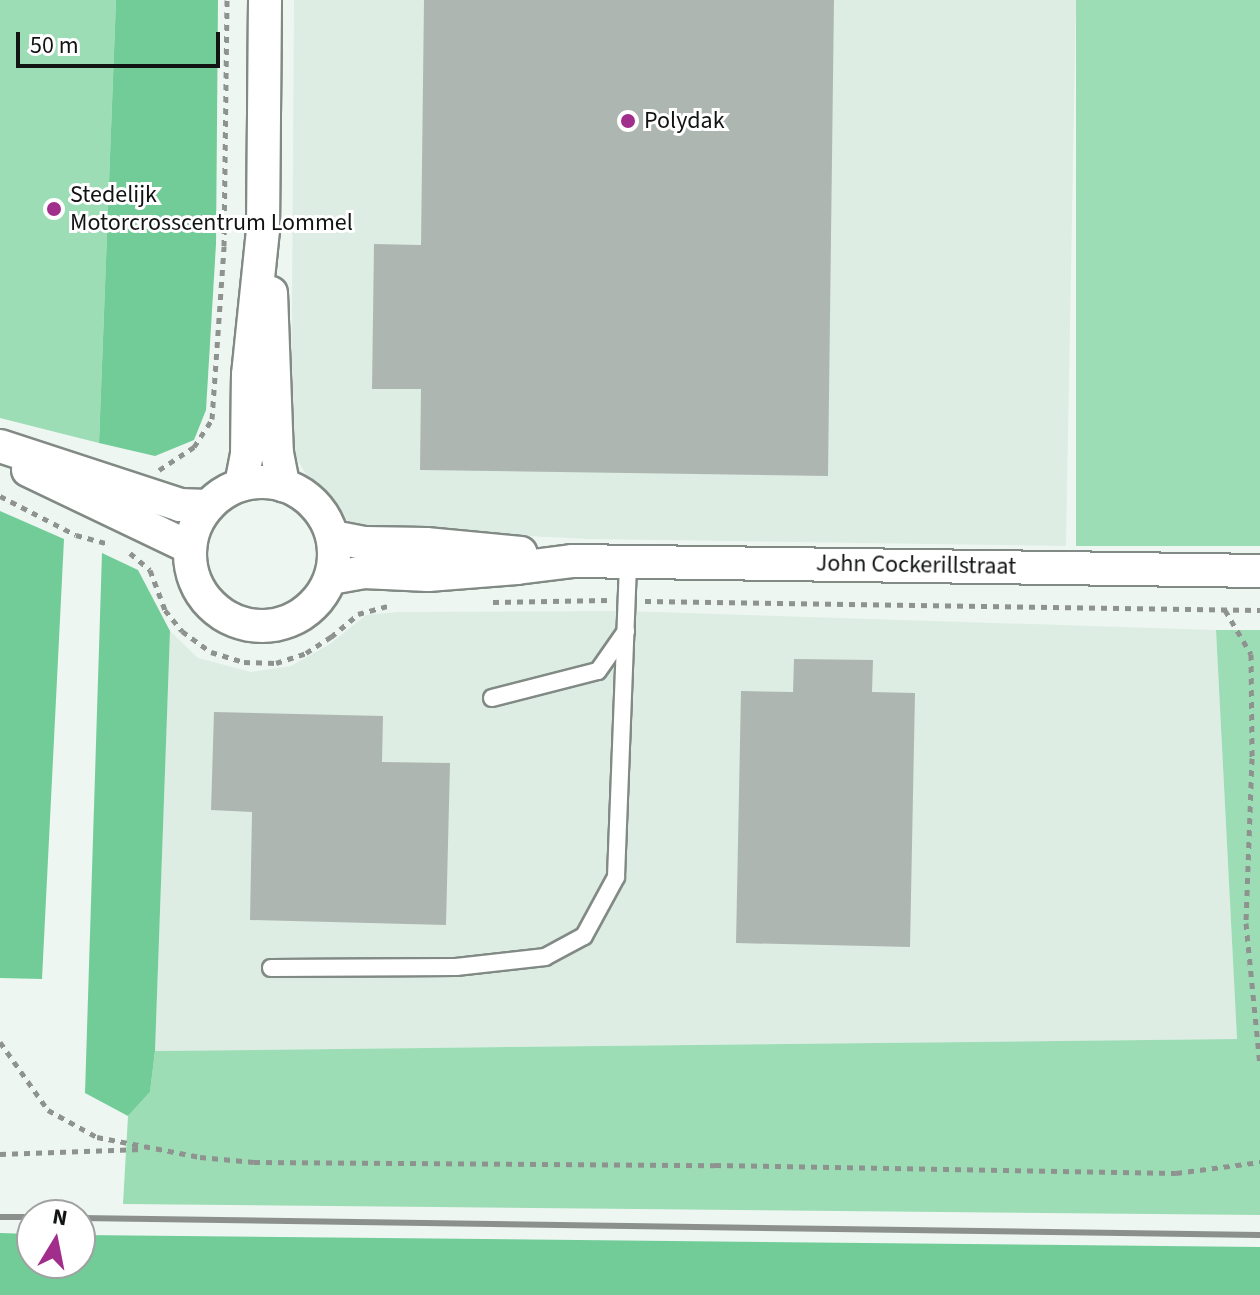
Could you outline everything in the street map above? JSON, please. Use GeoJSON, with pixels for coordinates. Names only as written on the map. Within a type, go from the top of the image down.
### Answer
{"type":"FeatureCollection","features":[{"type":"Feature","properties":{"kind":"street"},"geometry":{"type":"LineString","coordinates":[[241,485],[247,455],[248,375],[263,230],[265,0]]}},
{"type":"Feature","properties":{"kind":"street"},"geometry":{"type":"LineString","coordinates":[[263,230],[275,318],[277,453],[283,485]]}},
{"type":"Feature","properties":{"kind":"street"},"geometry":{"type":"LineString","coordinates":[[0,446],[180,505],[207,506]]}},
{"type":"Feature","properties":{"kind":"street"},"geometry":{"type":"LineString","coordinates":[[0,455],[85,500],[189,547]]}},
{"type":"Feature","properties":{"kind":"street"},"geometry":{"type":"LineString","coordinates":[[262,482],[283,485],[306,496],[323,514],[333,537],[335,557],[331,578],[320,599],[303,615],[282,625],[258,627],[235,622],[215,610],[200,592],[191,570],[189,547],[195,525],[207,506],[241,485],[262,482]]}},
{"type":"Feature","properties":{"kind":"street","name":"John Cockerillstraat"},"geometry":{"type":"LineString","coordinates":[[333,537],[365,543],[426,544],[572,561]]}},
{"type":"Feature","properties":{"kind":"street","name":"John Cockerillstraat"},"geometry":{"type":"LineString","coordinates":[[331,578],[364,572],[428,575],[572,561],[628,560],[1260,571]]}},
{"type":"Feature","properties":{"kind":"lane"},"geometry":{"type":"LineString","coordinates":[[271,968],[456,967],[545,957],[584,936],[616,877],[628,560]]}},
{"type":"Feature","properties":{"kind":"lane"},"geometry":{"type":"LineString","coordinates":[[492,698],[598,671],[627,631]]}},
{"type":"Feature","properties":{"kind":"path"},"geometry":{"type":"LineString","coordinates":[[148,494],[160,468],[194,447],[212,419],[224,246],[227,0]]}},
{"type":"Feature","properties":{"kind":"path"},"geometry":{"type":"LineString","coordinates":[[1225,610],[1251,654],[1252,758],[1246,923],[1260,1066]]}},
{"type":"Feature","properties":{"kind":"path"},"geometry":{"type":"LineString","coordinates":[[0,1042],[48,1110],[97,1137],[151,1149],[254,1162],[715,1165],[1176,1173],[1260,1162]]}},
{"type":"Feature","properties":{"kind":"path"},"geometry":{"type":"LineString","coordinates":[[0,1154],[151,1149]]}},
{"type":"Feature","properties":{"kind":"shaded area"},"geometry":{"type":"Polygon","coordinates":[[[294,0],[1076,0],[1066,546],[587,539],[356,527],[321,499],[291,449],[294,0]]]}},
{"type":"Feature","properties":{"kind":"shaded area"},"geometry":{"type":"Polygon","coordinates":[[[624,611],[1216,630],[1237,1039],[155,1051],[170,631],[198,658],[251,672],[291,666],[330,644],[366,615],[398,612],[624,611]]]}},
{"type":"Feature","properties":{"kind":"green space","name":"Stedelijk Motorcrosscentrum Lommel"},"geometry":{"type":"Polygon","coordinates":[[[0,0],[116,0],[99,443],[0,418],[0,0]]]}},
{"type":"Feature","properties":{"kind":"green space"},"geometry":{"type":"Polygon","coordinates":[[[116,0],[218,0],[216,244],[206,410],[194,440],[155,456],[99,443],[116,0]]]}},
{"type":"Feature","properties":{"kind":"green space"},"geometry":{"type":"Polygon","coordinates":[[[1076,0],[1260,0],[1260,546],[1076,546],[1076,0]]]}},
{"type":"Feature","properties":{"kind":"green space"},"geometry":{"type":"Polygon","coordinates":[[[0,511],[64,539],[42,979],[0,978],[0,511]]]}},
{"type":"Feature","properties":{"kind":"green space"},"geometry":{"type":"Polygon","coordinates":[[[102,553],[138,570],[170,631],[155,1051],[150,1092],[128,1116],[85,1093],[102,553]]]}},
{"type":"Feature","properties":{"kind":"green space"},"geometry":{"type":"Polygon","coordinates":[[[1216,630],[1260,630],[1260,1215],[123,1204],[128,1116],[150,1092],[155,1051],[1237,1039],[1216,630]]]}},
{"type":"Feature","properties":{"kind":"green space"},"geometry":{"type":"Polygon","coordinates":[[[0,1233],[16,1234],[16,1279],[96,1279],[96,1235],[1260,1247],[1260,1295],[0,1295],[0,1233]]]}},
{"type":"Feature","properties":{"kind":"building","name":"Polydak"},"geometry":{"type":"Polygon","coordinates":[[[424,0],[834,0],[828,476],[420,470],[421,389],[372,389],[374,244],[421,245],[424,0]]]}},
{"type":"Feature","properties":{"kind":"building"},"geometry":{"type":"Polygon","coordinates":[[[794,659],[873,660],[872,692],[915,693],[910,947],[736,943],[741,691],[793,692],[794,659]]]}},
{"type":"Feature","properties":{"kind":"building"},"geometry":{"type":"Polygon","coordinates":[[[214,712],[383,716],[382,762],[450,763],[446,925],[250,920],[252,812],[211,810],[214,712]]]}},
{"type":"Feature","properties":{"kind":"railway"},"geometry":{"type":"LineString","coordinates":[[0,1217],[16,1217]]}},
{"type":"Feature","properties":{"kind":"railway"},"geometry":{"type":"LineString","coordinates":[[96,1218],[1260,1235]]}},
{"type":"Feature","properties":{"kind":"place","name":"Polydak"},"geometry":{"type":"Point","coordinates":[628,121]}},
{"type":"Feature","properties":{"kind":"place","name":"Stedelijk Motorcrosscentrum Lommel"},"geometry":{"type":"Point","coordinates":[54,209]}}]}
